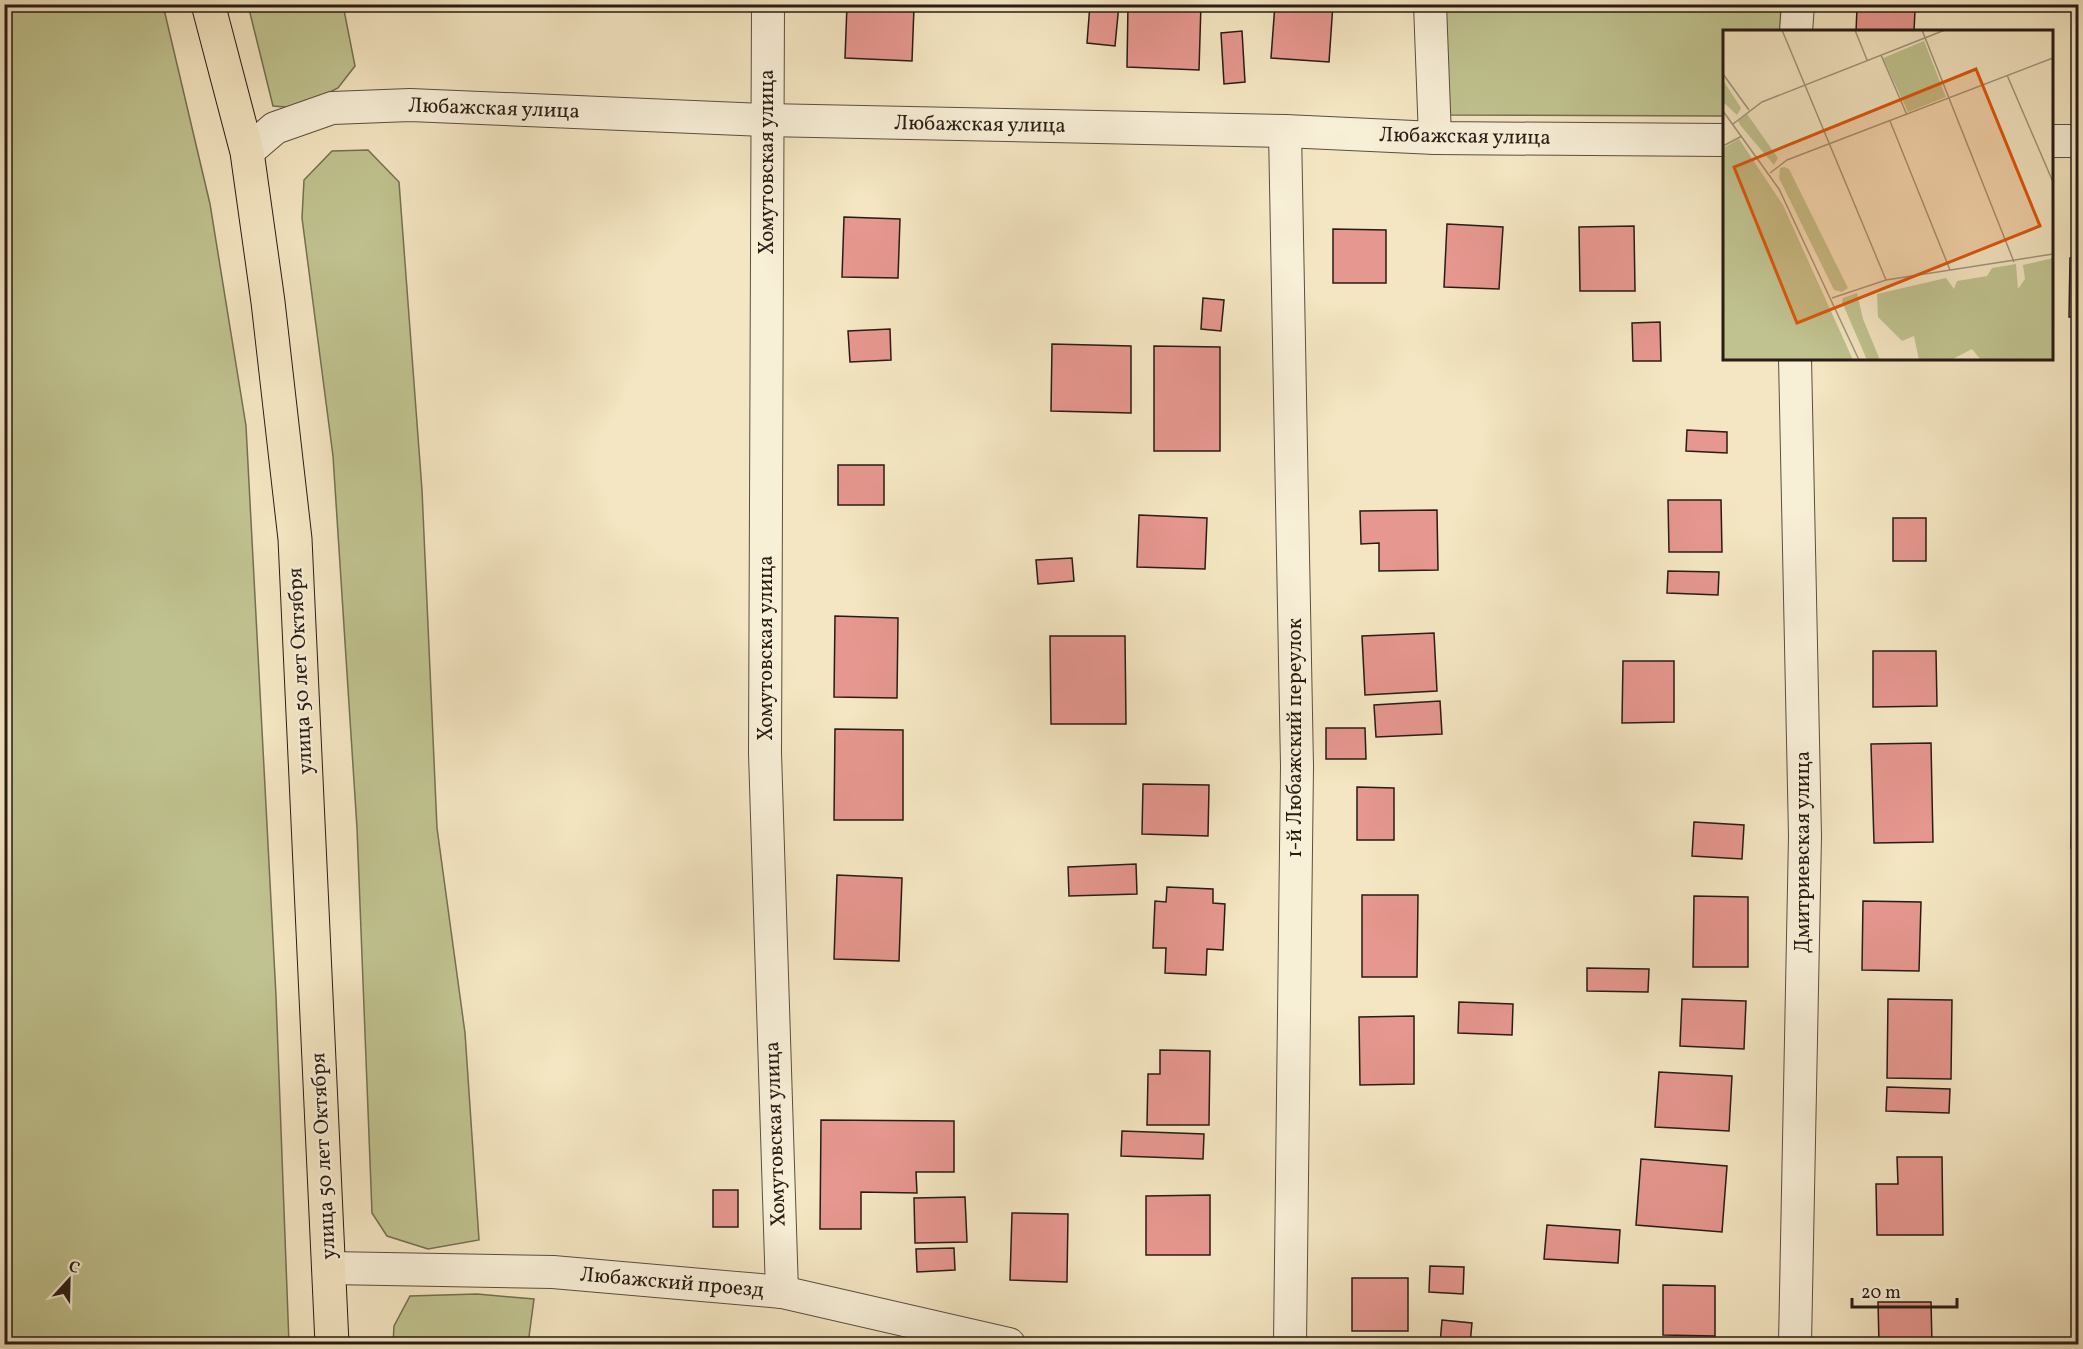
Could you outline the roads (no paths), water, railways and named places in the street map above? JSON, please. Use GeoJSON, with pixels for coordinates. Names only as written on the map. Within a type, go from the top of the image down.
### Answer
{"type":"FeatureCollection","features":[{"type":"Feature","properties":{"kind":"main road","name":"улица 50 лет Октября"},"geometry":{"type":"LineString","coordinates":[[208,4],[247,152],[268,302],[295,539],[332,1344]]}},
{"type":"Feature","properties":{"kind":"street","name":"Хомутовская улица"},"geometry":{"type":"LineString","coordinates":[[768,4],[765,753],[782,1292]]}},
{"type":"Feature","properties":{"kind":"street"},"geometry":{"type":"LineString","coordinates":[[1430,4],[1435,138]]}},
{"type":"Feature","properties":{"kind":"street"},"geometry":{"type":"LineString","coordinates":[[1796,30],[1798,4]]}},
{"type":"Feature","properties":{"kind":"street","name":"Любажская улица"},"geometry":{"type":"LineString","coordinates":[[247,152],[276,128],[332,108],[410,105],[766,120],[1285,131],[1435,138],[1723,140]]}},
{"type":"Feature","properties":{"kind":"street","name":"1-й Любажский переулок"},"geometry":{"type":"LineString","coordinates":[[1285,131],[1297,766],[1290,1344]]}},
{"type":"Feature","properties":{"kind":"street"},"geometry":{"type":"LineString","coordinates":[[2053,141],[2079,141]]}},
{"type":"Feature","properties":{"kind":"street","name":"Дмитриевская улица"},"geometry":{"type":"LineString","coordinates":[[1795,360],[1805,836],[1795,1344]]}},
{"type":"Feature","properties":{"kind":"street","name":"Любажский проезд"},"geometry":{"type":"LineString","coordinates":[[330,1268],[553,1272],[782,1292],[1009,1344]]}}]}
